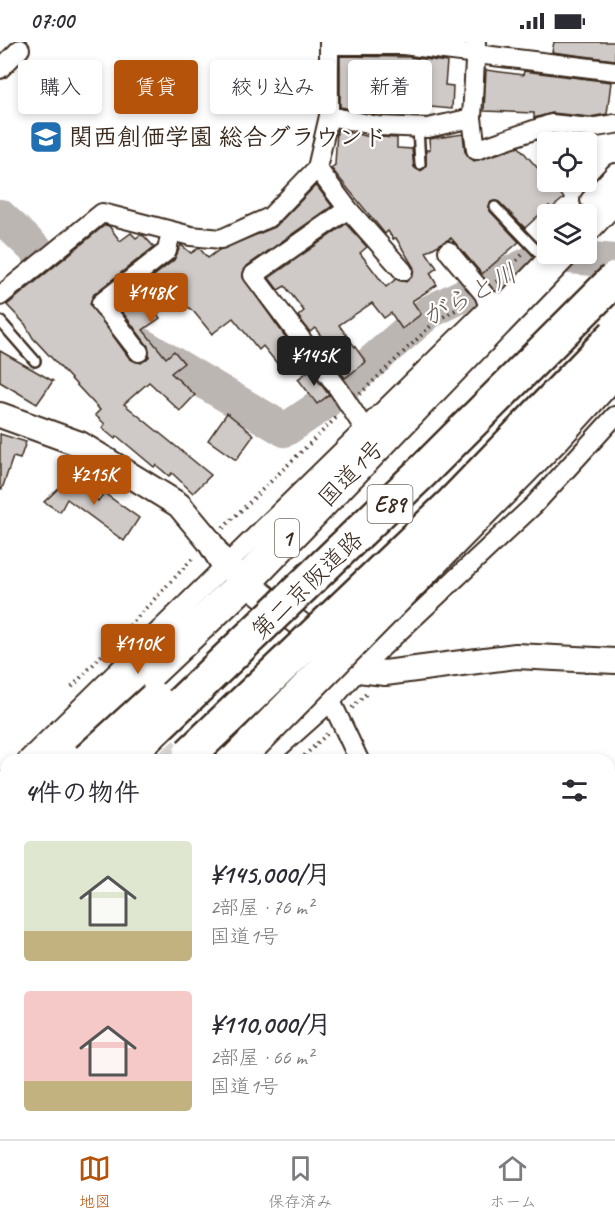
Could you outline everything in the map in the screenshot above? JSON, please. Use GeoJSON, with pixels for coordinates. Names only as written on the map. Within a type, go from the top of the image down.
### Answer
{"type":"FeatureCollection","features":[{"type":"Feature","properties":{"kind":"highway"},"geometry":{"type":"LineString","coordinates":[[597,211],[612,190]]}},
{"type":"Feature","properties":{"kind":"highway","name":"国道1号"},"geometry":{"type":"LineString","coordinates":[[63,754],[537,258]]}},
{"type":"Feature","properties":{"kind":"highway","name":"第二京阪道路"},"geometry":{"type":"LineString","coordinates":[[128,754],[423,472],[615,279]]}},
{"type":"Feature","properties":{"kind":"highway","name":"第二京阪道路"},"geometry":{"type":"LineString","coordinates":[[189,754],[452,504],[615,336]]}},
{"type":"Feature","properties":{"kind":"highway"},"geometry":{"type":"LineString","coordinates":[[242,754],[556,435],[615,370]]}},
{"type":"Feature","properties":{"kind":"highway"},"geometry":{"type":"LineString","coordinates":[[94,754],[287,576],[423,472]]}},
{"type":"Feature","properties":{"kind":"highway"},"geometry":{"type":"LineString","coordinates":[[218,754],[323,627]]}},
{"type":"Feature","properties":{"kind":"street"},"geometry":{"type":"LineString","coordinates":[[0,296],[102,213],[171,231],[221,239],[270,217],[317,168],[329,116],[329,43],[475,47],[615,71]]}},
{"type":"Feature","properties":{"kind":"street"},"geometry":{"type":"LineString","coordinates":[[475,47],[472,118],[476,150],[551,124],[590,128],[615,124]]}},
{"type":"Feature","properties":{"kind":"street"},"geometry":{"type":"LineString","coordinates":[[0,69],[20,49]]}},
{"type":"Feature","properties":{"kind":"street"},"geometry":{"type":"LineString","coordinates":[[329,116],[378,126],[418,128],[428,128],[472,118]]}},
{"type":"Feature","properties":{"kind":"street"},"geometry":{"type":"LineString","coordinates":[[317,168],[348,209],[403,271]]}},
{"type":"Feature","properties":{"kind":"street"},"geometry":{"type":"LineString","coordinates":[[592,204],[612,190]]}},
{"type":"Feature","properties":{"kind":"street"},"geometry":{"type":"LineString","coordinates":[[348,209],[254,275],[364,428]]}},
{"type":"Feature","properties":{"kind":"street"},"geometry":{"type":"LineString","coordinates":[[139,352],[101,303],[167,251],[171,231]]}},
{"type":"Feature","properties":{"kind":"street"},"geometry":{"type":"LineString","coordinates":[[34,754],[234,574],[364,428],[494,303],[448,251]]}},
{"type":"Feature","properties":{"kind":"street"},"geometry":{"type":"LineString","coordinates":[[0,415],[80,444],[179,505],[234,574],[358,670],[385,673],[516,656],[615,661]]}},
{"type":"Feature","properties":{"kind":"street"},"geometry":{"type":"LineString","coordinates":[[272,754],[331,701],[358,670],[534,505],[615,416]]}},
{"type":"Feature","properties":{"kind":"street"},"geometry":{"type":"LineString","coordinates":[[331,701],[356,754]]}},
{"type":"Feature","properties":{"kind":"lane"},"geometry":{"type":"LineString","coordinates":[[418,128],[420,164]]}},
{"type":"Feature","properties":{"kind":"lane"},"geometry":{"type":"LineString","coordinates":[[495,207],[537,243]]}},
{"type":"Feature","properties":{"kind":"lane"},"geometry":{"type":"LineString","coordinates":[[0,321],[35,361]]}},
{"type":"Feature","properties":{"kind":"path"},"geometry":{"type":"LineString","coordinates":[[64,696],[209,541],[436,321],[494,303],[537,258]]}},
{"type":"Feature","properties":{"kind":"building"},"geometry":{"type":"Polygon","coordinates":[[[554,42],[615,42],[615,60],[552,52],[554,42]]]}},
{"type":"Feature","properties":{"kind":"building"},"geometry":{"type":"Polygon","coordinates":[[[340,56],[409,57],[432,60],[348,60],[348,109],[340,107],[340,56]]]}},
{"type":"Feature","properties":{"kind":"building"},"geometry":{"type":"Polygon","coordinates":[[[432,60],[447,62],[445,85],[453,86],[452,109],[432,107],[432,60]]]}},
{"type":"Feature","properties":{"kind":"building"},"geometry":{"type":"Polygon","coordinates":[[[486,70],[523,75],[524,71],[611,82],[607,114],[590,117],[552,113],[534,118],[534,113],[484,111],[486,70]]]}},
{"type":"Feature","properties":{"kind":"building"},"geometry":{"type":"Polygon","coordinates":[[[337,130],[366,136],[397,138],[397,148],[412,149],[414,167],[420,171],[426,166],[426,150],[430,150],[429,139],[463,134],[465,152],[474,161],[519,147],[537,167],[537,192],[559,192],[564,198],[557,204],[537,204],[537,217],[525,228],[499,202],[491,202],[490,211],[519,242],[482,274],[451,238],[426,252],[437,268],[430,273],[437,285],[412,301],[421,314],[402,329],[391,313],[384,318],[372,303],[339,325],[366,362],[345,378],[329,357],[334,353],[315,328],[310,332],[298,316],[304,311],[285,286],[278,290],[269,278],[346,224],[367,247],[360,253],[386,287],[396,279],[406,282],[413,275],[414,268],[396,238],[393,239],[388,231],[385,234],[331,168],[335,165],[337,130]]]}},
{"type":"Feature","properties":{"kind":"building"},"geometry":{"type":"Polygon","coordinates":[[[316,185],[332,206],[247,266],[242,276],[292,346],[289,349],[295,356],[280,367],[263,346],[259,350],[233,318],[212,334],[194,312],[177,298],[157,314],[160,318],[143,330],[166,358],[174,351],[184,363],[171,373],[195,395],[180,411],[149,382],[124,404],[211,475],[193,493],[172,473],[169,476],[156,465],[154,467],[117,436],[115,439],[102,428],[105,424],[95,415],[100,410],[33,338],[25,324],[7,305],[105,225],[109,226],[120,241],[131,233],[136,238],[140,235],[144,236],[154,247],[94,294],[90,304],[130,359],[141,363],[149,357],[148,346],[117,305],[174,260],[181,245],[191,253],[199,248],[208,258],[219,250],[275,227],[316,185]]]}},
{"type":"Feature","properties":{"kind":"building"},"geometry":{"type":"Polygon","coordinates":[[[0,351],[53,381],[37,404],[0,382],[0,351]]]}},
{"type":"Feature","properties":{"kind":"building"},"geometry":{"type":"Polygon","coordinates":[[[310,370],[329,395],[317,404],[298,379],[310,370]]]}},
{"type":"Feature","properties":{"kind":"building"},"geometry":{"type":"Polygon","coordinates":[[[227,413],[254,435],[236,460],[208,440],[227,413]]]}},
{"type":"Feature","properties":{"kind":"building"},"geometry":{"type":"Polygon","coordinates":[[[0,434],[26,442],[20,459],[13,457],[2,489],[0,488],[0,434]]]}},
{"type":"Feature","properties":{"kind":"building"},"geometry":{"type":"Polygon","coordinates":[[[82,466],[86,469],[79,480],[98,501],[104,493],[139,518],[124,541],[67,499],[60,512],[44,502],[82,466]]]}},
{"type":"Feature","properties":{"kind":"waterway","name":"がらと川"},"geometry":{"type":"LineString","coordinates":[[0,216],[128,337],[285,430],[322,405],[429,312],[547,255],[615,261]]}},
{"type":"Feature","properties":{"kind":"tunnel"},"geometry":{"type":"LineString","coordinates":[[149,726],[174,754]]}},
{"type":"Feature","properties":{"kind":"place","name":"関西創価学園 総合グラウンド"},"geometry":{"type":"Point","coordinates":[46,137]}}]}
